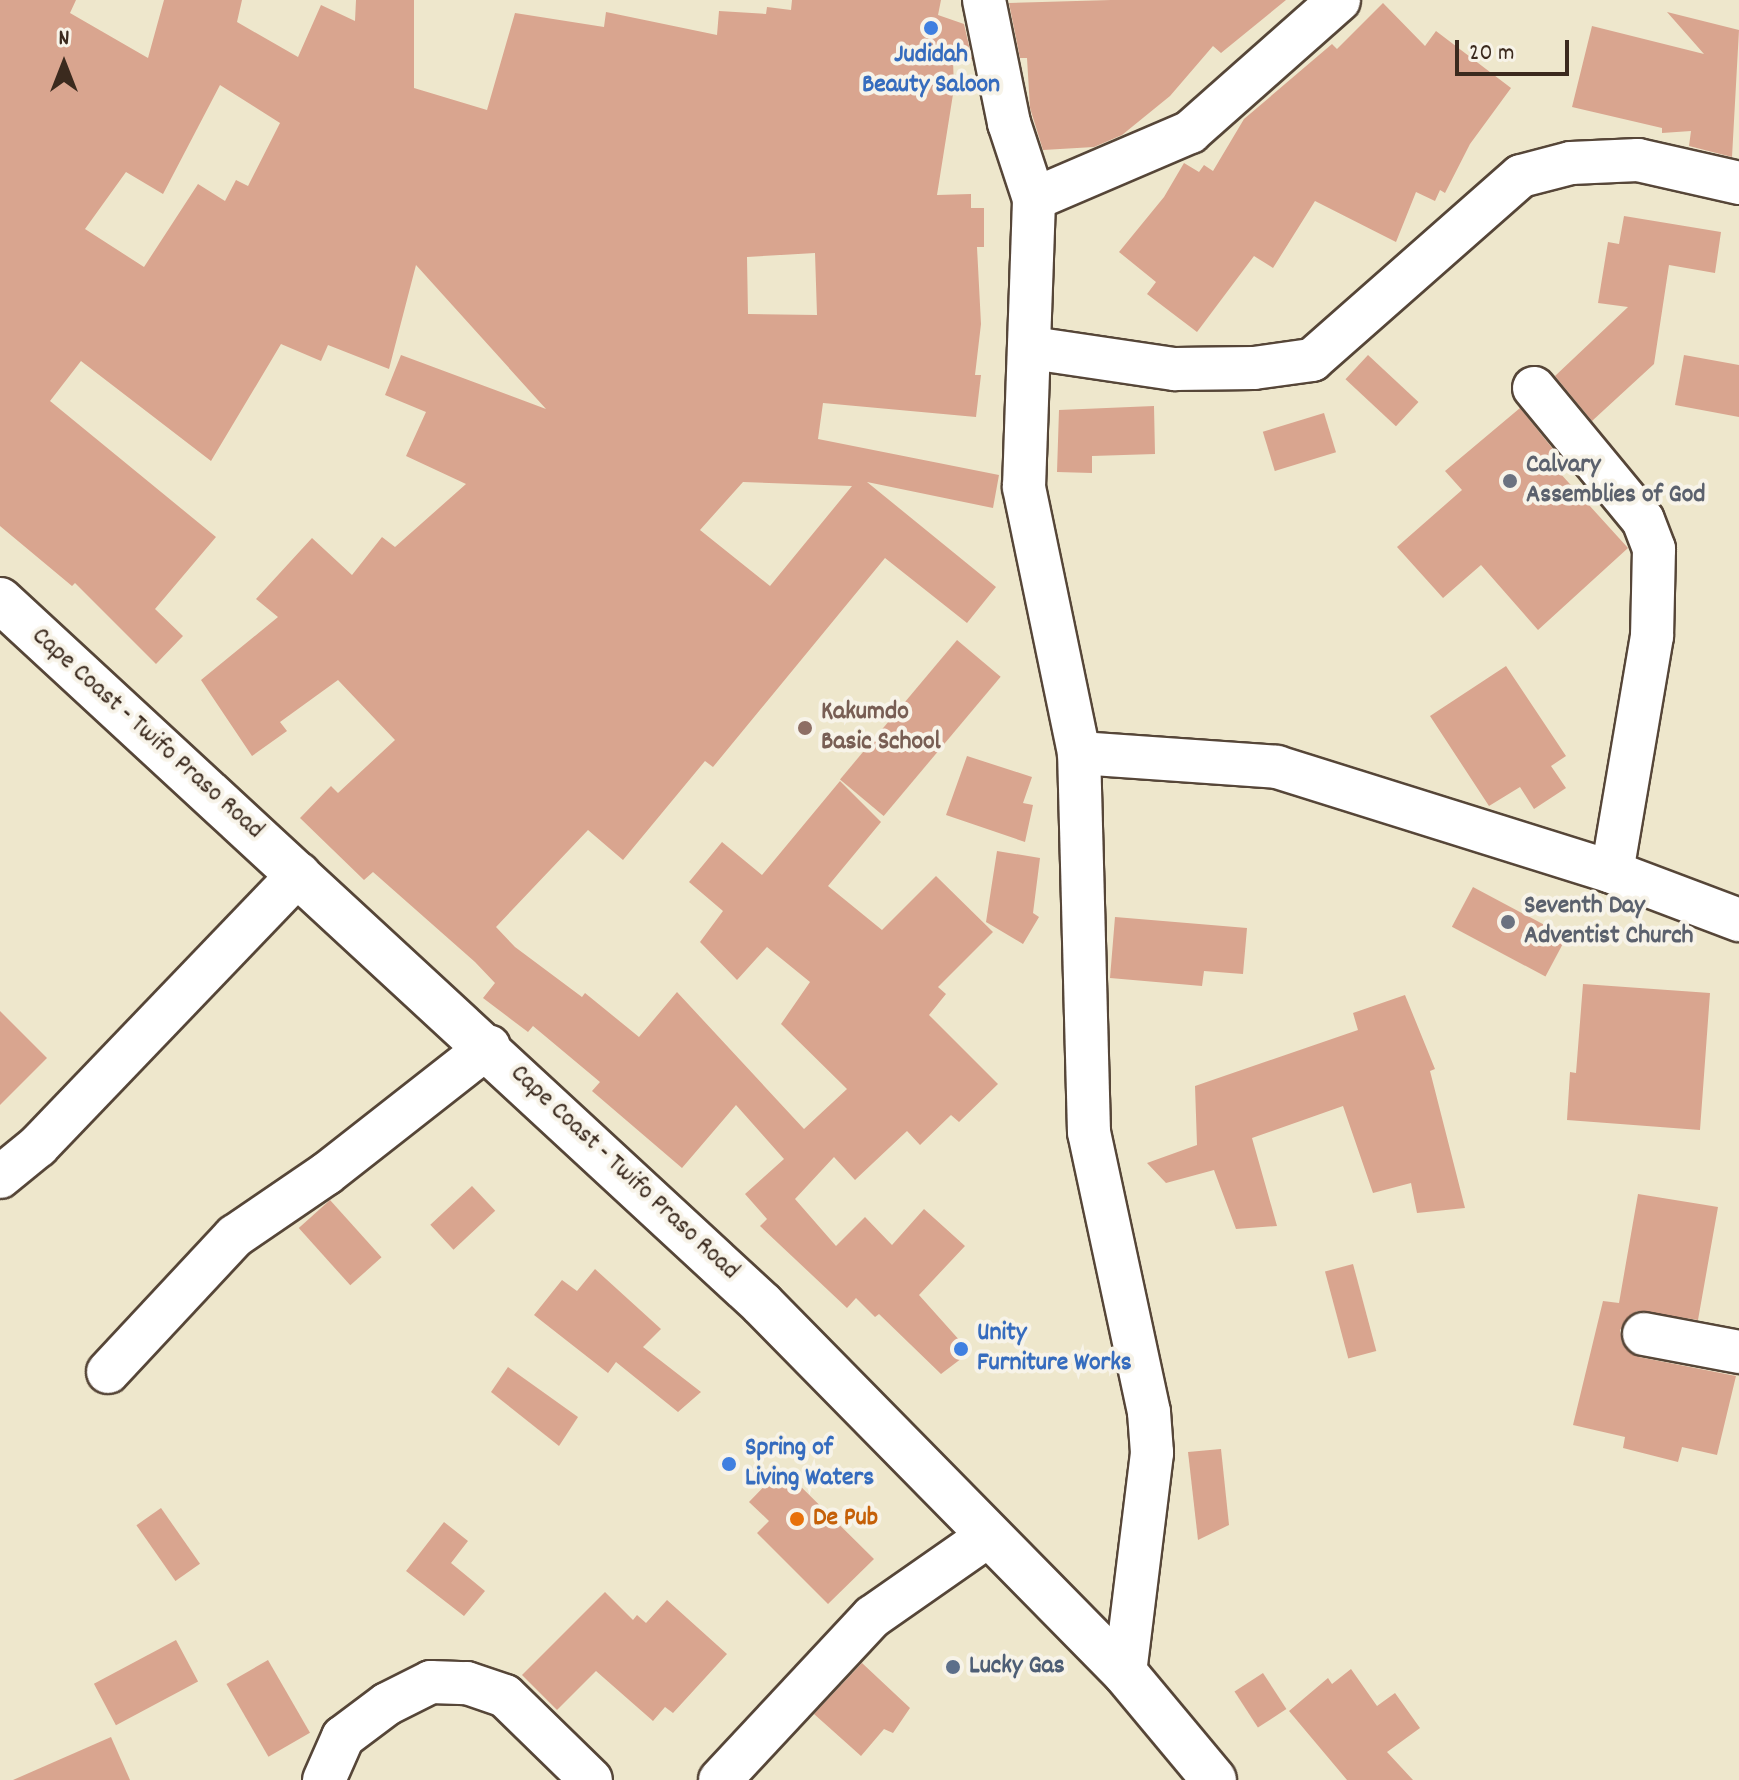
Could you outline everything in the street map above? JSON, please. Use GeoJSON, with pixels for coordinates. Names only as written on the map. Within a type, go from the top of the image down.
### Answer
{"type":"FeatureCollection","features":[{"type":"Feature","properties":{"kind":"main road","name":"Cape Coast - Twifo Praso Road"},"geometry":{"type":"LineString","coordinates":[[0,600],[489,1046],[762,1304],[1125,1673],[1214,1780]]}},
{"type":"Feature","properties":{"kind":"street"},"geometry":{"type":"LineString","coordinates":[[984,0],[1009,123],[1034,199],[1032,348],[1024,487],[1079,753],[1089,1132],[1149,1412],[1152,1453],[1125,1673]]}},
{"type":"Feature","properties":{"kind":"street"},"geometry":{"type":"LineString","coordinates":[[1034,199],[1190,132],[1339,0]]}},
{"type":"Feature","properties":{"kind":"street"},"geometry":{"type":"LineString","coordinates":[[1032,348],[1175,369],[1254,368],[1312,360],[1521,176],[1571,163],[1638,160],[1739,183]]}},
{"type":"Feature","properties":{"kind":"street"},"geometry":{"type":"LineString","coordinates":[[1534,388],[1643,520],[1654,549],[1652,636],[1612,872]]}},
{"type":"Feature","properties":{"kind":"street"},"geometry":{"type":"LineString","coordinates":[[1079,753],[1277,767],[1612,872],[1739,920]]}},
{"type":"Feature","properties":{"kind":"street"},"geometry":{"type":"LineString","coordinates":[[0,1177],[38,1146],[299,874]]}},
{"type":"Feature","properties":{"kind":"street"},"geometry":{"type":"LineString","coordinates":[[108,1372],[235,1236],[326,1174],[489,1046]]}},
{"type":"Feature","properties":{"kind":"street"},"geometry":{"type":"LineString","coordinates":[[1644,1334],[1739,1352]]}},
{"type":"Feature","properties":{"kind":"street"},"geometry":{"type":"LineString","coordinates":[[720,1780],[872,1617],[988,1536]]}},
{"type":"Feature","properties":{"kind":"street"},"geometry":{"type":"LineString","coordinates":[[324,1780],[343,1737],[387,1704],[431,1682],[467,1683],[505,1696],[591,1780]]}},
{"type":"Feature","properties":{"kind":"building"},"geometry":{"type":"Polygon","coordinates":[[[0,0],[76,0],[70,13],[148,58],[164,0],[242,0],[237,22],[298,57],[321,5],[355,21],[356,0],[414,0],[414,88],[487,110],[515,13],[604,27],[606,12],[717,35],[719,11],[766,14],[767,7],[791,10],[792,0],[941,0],[938,15],[964,24],[972,59],[953,60],[954,88],[937,195],[971,194],[971,208],[984,208],[984,247],[977,247],[981,324],[975,375],[981,375],[976,417],[823,403],[818,439],[999,475],[993,508],[867,482],[996,587],[967,623],[885,558],[713,767],[705,761],[623,860],[588,830],[496,927],[515,947],[582,997],[585,993],[639,1037],[677,992],[804,1129],[847,1089],[781,1024],[810,982],[767,947],[737,980],[700,942],[723,911],[689,882],[722,842],[762,875],[840,781],[881,822],[828,886],[882,930],[936,876],[993,932],[938,987],[946,994],[929,1015],[998,1084],[959,1122],[951,1115],[920,1145],[907,1131],[855,1180],[834,1157],[795,1199],[836,1246],[865,1217],[892,1245],[924,1209],[965,1246],[919,1295],[970,1352],[941,1374],[879,1314],[875,1317],[856,1298],[847,1308],[760,1226],[767,1219],[745,1194],[784,1159],[736,1105],[682,1168],[592,1091],[600,1082],[533,1026],[528,1032],[483,998],[495,983],[475,962],[373,872],[364,880],[300,818],[331,786],[338,793],[395,740],[338,680],[280,722],[287,731],[252,756],[201,680],[278,617],[256,599],[312,538],[352,575],[382,537],[395,547],[466,484],[406,456],[426,412],[385,395],[401,355],[546,409],[416,265],[389,369],[328,345],[321,361],[281,344],[211,461],[81,361],[50,401],[216,537],[155,609],[183,636],[156,664],[75,583],[72,586],[0,526],[0,0]],[[220,85],[163,194],[126,172],[85,229],[144,267],[198,184],[225,201],[236,180],[248,186],[280,123],[220,85]],[[815,253],[747,257],[748,314],[817,315],[815,253]],[[743,482],[700,530],[770,586],[852,486],[743,482]]]}},
{"type":"Feature","properties":{"kind":"building"},"geometry":{"type":"Polygon","coordinates":[[[1286,0],[1221,53],[1213,46],[1170,96],[1122,135],[1094,147],[1043,150],[1030,108],[1027,58],[1020,58],[1009,3],[1286,0]]]}},
{"type":"Feature","properties":{"kind":"building"},"geometry":{"type":"Polygon","coordinates":[[[1383,3],[1425,46],[1436,31],[1511,88],[1470,144],[1445,193],[1440,190],[1435,201],[1416,192],[1396,242],[1315,201],[1273,268],[1254,256],[1197,332],[1147,294],[1156,282],[1119,252],[1164,197],[1184,163],[1199,172],[1204,165],[1213,171],[1244,119],[1332,44],[1337,49],[1383,3]]]}},
{"type":"Feature","properties":{"kind":"building"},"geometry":{"type":"Polygon","coordinates":[[[1667,12],[1739,30],[1732,157],[1689,146],[1691,131],[1662,133],[1662,128],[1572,107],[1592,26],[1704,54],[1667,12]]]}},
{"type":"Feature","properties":{"kind":"building"},"geometry":{"type":"Polygon","coordinates":[[[1624,216],[1721,232],[1715,273],[1669,265],[1654,364],[1592,421],[1555,376],[1628,307],[1598,303],[1608,242],[1619,244],[1624,216]]]}},
{"type":"Feature","properties":{"kind":"building"},"geometry":{"type":"Polygon","coordinates":[[[1368,355],[1418,402],[1396,426],[1345,379],[1368,355]]]}},
{"type":"Feature","properties":{"kind":"building"},"geometry":{"type":"Polygon","coordinates":[[[1684,355],[1739,365],[1739,417],[1675,405],[1684,355]]]}},
{"type":"Feature","properties":{"kind":"building"},"geometry":{"type":"Polygon","coordinates":[[[1154,406],[1155,454],[1092,456],[1092,473],[1057,472],[1059,410],[1154,406]]]}},
{"type":"Feature","properties":{"kind":"building"},"geometry":{"type":"Polygon","coordinates":[[[1520,408],[1557,454],[1549,461],[1628,548],[1538,630],[1481,565],[1443,598],[1397,547],[1462,490],[1445,471],[1520,408]]]}},
{"type":"Feature","properties":{"kind":"building"},"geometry":{"type":"Polygon","coordinates":[[[1324,413],[1336,452],[1275,471],[1263,432],[1324,413]]]}},
{"type":"Feature","properties":{"kind":"building"},"geometry":{"type":"Polygon","coordinates":[[[957,640],[1001,677],[884,816],[840,779],[957,640]]]}},
{"type":"Feature","properties":{"kind":"building"},"geometry":{"type":"Polygon","coordinates":[[[1506,666],[1566,756],[1551,766],[1566,788],[1534,809],[1520,787],[1489,806],[1430,716],[1506,666]]]}},
{"type":"Feature","properties":{"kind":"building"},"geometry":{"type":"Polygon","coordinates":[[[967,756],[1032,777],[1023,803],[1033,805],[1025,842],[946,815],[967,756]]]}},
{"type":"Feature","properties":{"kind":"building"},"geometry":{"type":"Polygon","coordinates":[[[997,851],[1040,858],[1033,913],[1039,917],[1023,944],[986,922],[997,851]]]}},
{"type":"Feature","properties":{"kind":"building"},"geometry":{"type":"Polygon","coordinates":[[[1473,887],[1567,937],[1545,976],[1452,927],[1473,887]]]}},
{"type":"Feature","properties":{"kind":"building"},"geometry":{"type":"Polygon","coordinates":[[[1115,917],[1247,928],[1243,974],[1204,971],[1202,986],[1110,978],[1115,917]]]}},
{"type":"Feature","properties":{"kind":"building"},"geometry":{"type":"Polygon","coordinates":[[[1583,984],[1710,993],[1700,1130],[1567,1120],[1570,1072],[1576,1073],[1583,984]]]}},
{"type":"Feature","properties":{"kind":"building"},"geometry":{"type":"Polygon","coordinates":[[[1405,995],[1435,1069],[1430,1071],[1465,1208],[1417,1213],[1411,1183],[1373,1193],[1343,1106],[1252,1138],[1277,1226],[1236,1229],[1214,1170],[1166,1183],[1147,1163],[1197,1145],[1195,1086],[1358,1030],[1353,1013],[1405,995]]]}},
{"type":"Feature","properties":{"kind":"building"},"geometry":{"type":"Polygon","coordinates":[[[0,1011],[47,1058],[0,1105],[0,1011]]]}},
{"type":"Feature","properties":{"kind":"building"},"geometry":{"type":"Polygon","coordinates":[[[472,1186],[495,1211],[454,1250],[430,1225],[472,1186]]]}},
{"type":"Feature","properties":{"kind":"building"},"geometry":{"type":"Polygon","coordinates":[[[1638,1194],[1718,1207],[1698,1320],[1637,1311],[1620,1330],[1622,1343],[1639,1357],[1736,1376],[1717,1455],[1682,1447],[1678,1462],[1623,1448],[1625,1437],[1573,1425],[1603,1301],[1619,1303],[1638,1194]]]}},
{"type":"Feature","properties":{"kind":"building"},"geometry":{"type":"Polygon","coordinates":[[[330,1200],[382,1257],[350,1285],[299,1228],[330,1200]]]}},
{"type":"Feature","properties":{"kind":"building"},"geometry":{"type":"Polygon","coordinates":[[[1353,1264],[1376,1351],[1348,1358],[1325,1272],[1353,1264]]]}},
{"type":"Feature","properties":{"kind":"building"},"geometry":{"type":"Polygon","coordinates":[[[595,1269],[661,1329],[643,1347],[701,1392],[678,1412],[616,1362],[608,1373],[534,1315],[562,1280],[577,1291],[595,1269]]]}},
{"type":"Feature","properties":{"kind":"building"},"geometry":{"type":"Polygon","coordinates":[[[508,1367],[578,1417],[559,1446],[491,1392],[508,1367]]]}},
{"type":"Feature","properties":{"kind":"building"},"geometry":{"type":"Polygon","coordinates":[[[1221,1449],[1229,1525],[1198,1540],[1188,1452],[1221,1449]]]}},
{"type":"Feature","properties":{"kind":"building"},"geometry":{"type":"Polygon","coordinates":[[[782,1468],[874,1559],[828,1604],[757,1533],[769,1521],[749,1502],[782,1468]]]}},
{"type":"Feature","properties":{"kind":"building"},"geometry":{"type":"Polygon","coordinates":[[[161,1508],[200,1564],[175,1581],[136,1525],[161,1508]]]}},
{"type":"Feature","properties":{"kind":"building"},"geometry":{"type":"Polygon","coordinates":[[[444,1522],[468,1541],[451,1563],[485,1591],[464,1616],[406,1571],[444,1522]]]}},
{"type":"Feature","properties":{"kind":"building"},"geometry":{"type":"Polygon","coordinates":[[[605,1592],[633,1620],[637,1615],[646,1623],[667,1600],[727,1654],[673,1713],[665,1707],[653,1721],[596,1671],[557,1710],[522,1675],[605,1592]]]}},
{"type":"Feature","properties":{"kind":"building"},"geometry":{"type":"Polygon","coordinates":[[[176,1640],[198,1681],[116,1725],[94,1684],[176,1640]]]}},
{"type":"Feature","properties":{"kind":"building"},"geometry":{"type":"Polygon","coordinates":[[[268,1660],[310,1733],[268,1757],[226,1684],[268,1660]]]}},
{"type":"Feature","properties":{"kind":"building"},"geometry":{"type":"Polygon","coordinates":[[[862,1663],[910,1708],[893,1733],[884,1729],[861,1756],[814,1714],[862,1663]]]}},
{"type":"Feature","properties":{"kind":"building"},"geometry":{"type":"Polygon","coordinates":[[[1351,1669],[1377,1706],[1395,1693],[1420,1728],[1387,1752],[1413,1780],[1347,1780],[1289,1711],[1328,1678],[1332,1684],[1351,1669]]]}},
{"type":"Feature","properties":{"kind":"building"},"geometry":{"type":"Polygon","coordinates":[[[1263,1673],[1286,1709],[1258,1728],[1234,1692],[1263,1673]]]}},
{"type":"Feature","properties":{"kind":"building"},"geometry":{"type":"Polygon","coordinates":[[[111,1737],[130,1780],[13,1780],[111,1737]]]}},
{"type":"Feature","properties":{"kind":"place","name":"Judidah Beauty Saloon"},"geometry":{"type":"Point","coordinates":[931,28]}},
{"type":"Feature","properties":{"kind":"place","name":"Calvary Assemblies of God"},"geometry":{"type":"Point","coordinates":[1510,481]}},
{"type":"Feature","properties":{"kind":"place","name":"Kakumdo Basic School"},"geometry":{"type":"Point","coordinates":[805,728]}},
{"type":"Feature","properties":{"kind":"place","name":"Seventh Day Adventist Church"},"geometry":{"type":"Point","coordinates":[1508,922]}},
{"type":"Feature","properties":{"kind":"place","name":"Unity Furniture Works"},"geometry":{"type":"Point","coordinates":[961,1349]}},
{"type":"Feature","properties":{"kind":"place","name":"Spring of Living Waters"},"geometry":{"type":"Point","coordinates":[729,1464]}},
{"type":"Feature","properties":{"kind":"place","name":"De Pub"},"geometry":{"type":"Point","coordinates":[797,1519]}},
{"type":"Feature","properties":{"kind":"place","name":"Lucky Gas"},"geometry":{"type":"Point","coordinates":[953,1667]}}]}
